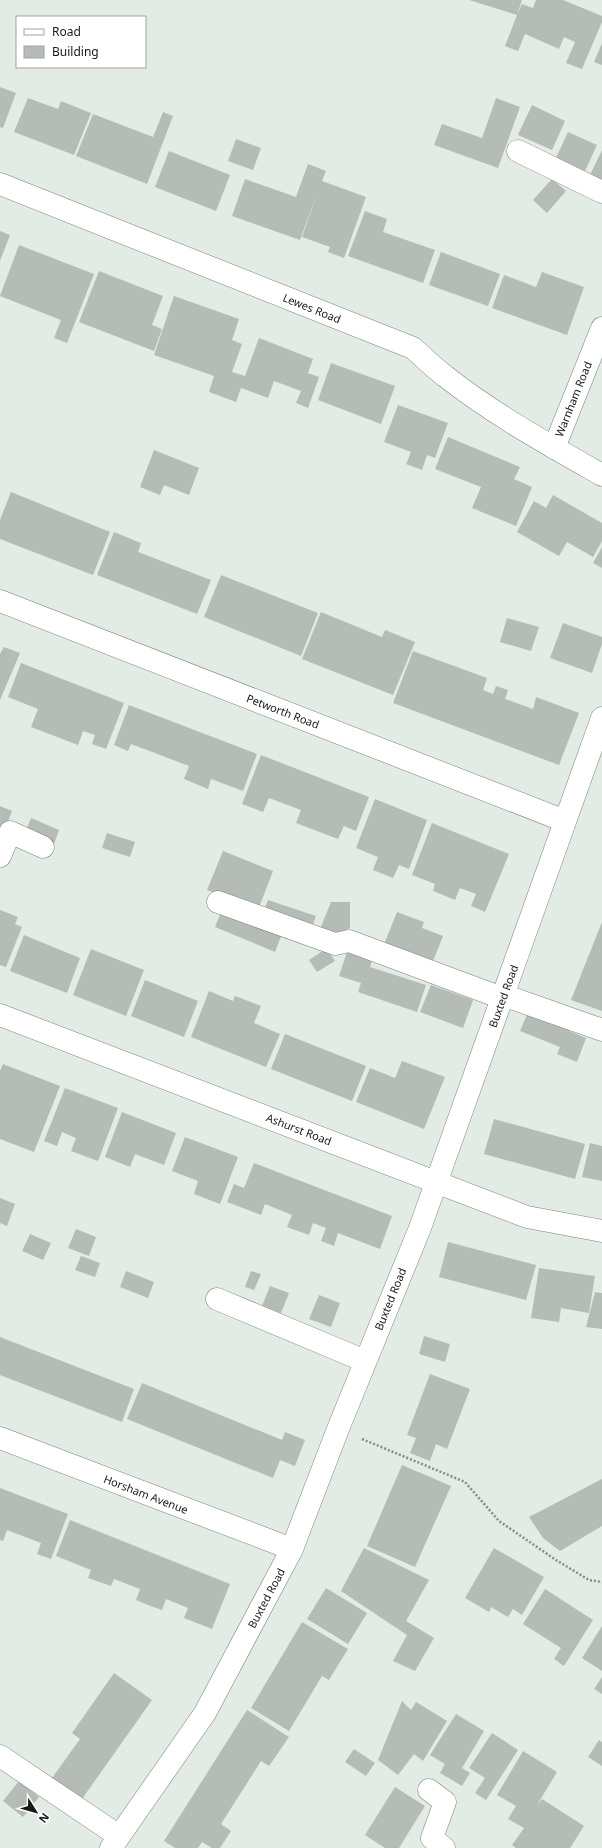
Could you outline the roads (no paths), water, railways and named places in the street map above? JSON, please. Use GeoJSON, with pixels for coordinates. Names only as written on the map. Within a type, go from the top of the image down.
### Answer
{"type":"FeatureCollection","features":[{"type":"Feature","properties":{"kind":"street"},"geometry":{"type":"LineString","coordinates":[[518,151],[602,192]]}},
{"type":"Feature","properties":{"kind":"street","name":"Lewes Road"},"geometry":{"type":"LineString","coordinates":[[0,184],[413,348],[445,376],[554,448],[602,475]]}},
{"type":"Feature","properties":{"kind":"street","name":"Warnham Road"},"geometry":{"type":"LineString","coordinates":[[554,448],[602,328]]}},
{"type":"Feature","properties":{"kind":"street","name":"Petworth Road"},"geometry":{"type":"LineString","coordinates":[[0,601],[565,821]]}},
{"type":"Feature","properties":{"kind":"street","name":"Buxted Road"},"geometry":{"type":"LineString","coordinates":[[115,1842],[205,1713],[292,1549],[365,1361],[420,1228],[602,718]]}},
{"type":"Feature","properties":{"kind":"street"},"geometry":{"type":"LineString","coordinates":[[0,856],[10,832],[43,847]]}},
{"type":"Feature","properties":{"kind":"street"},"geometry":{"type":"LineString","coordinates":[[218,902],[335,944],[349,941],[602,1030]]}},
{"type":"Feature","properties":{"kind":"street","name":"Ashurst Road"},"geometry":{"type":"LineString","coordinates":[[0,1014],[527,1217],[602,1231]]}},
{"type":"Feature","properties":{"kind":"street"},"geometry":{"type":"LineString","coordinates":[[217,1299],[365,1361]]}},
{"type":"Feature","properties":{"kind":"street","name":"Horsham Avenue"},"geometry":{"type":"LineString","coordinates":[[0,1438],[292,1549]]}},
{"type":"Feature","properties":{"kind":"street"},"geometry":{"type":"LineString","coordinates":[[0,1756],[115,1842]]}},
{"type":"Feature","properties":{"kind":"street"},"geometry":{"type":"LineString","coordinates":[[429,1790],[445,1802],[432,1838],[444,1848]]}}]}
